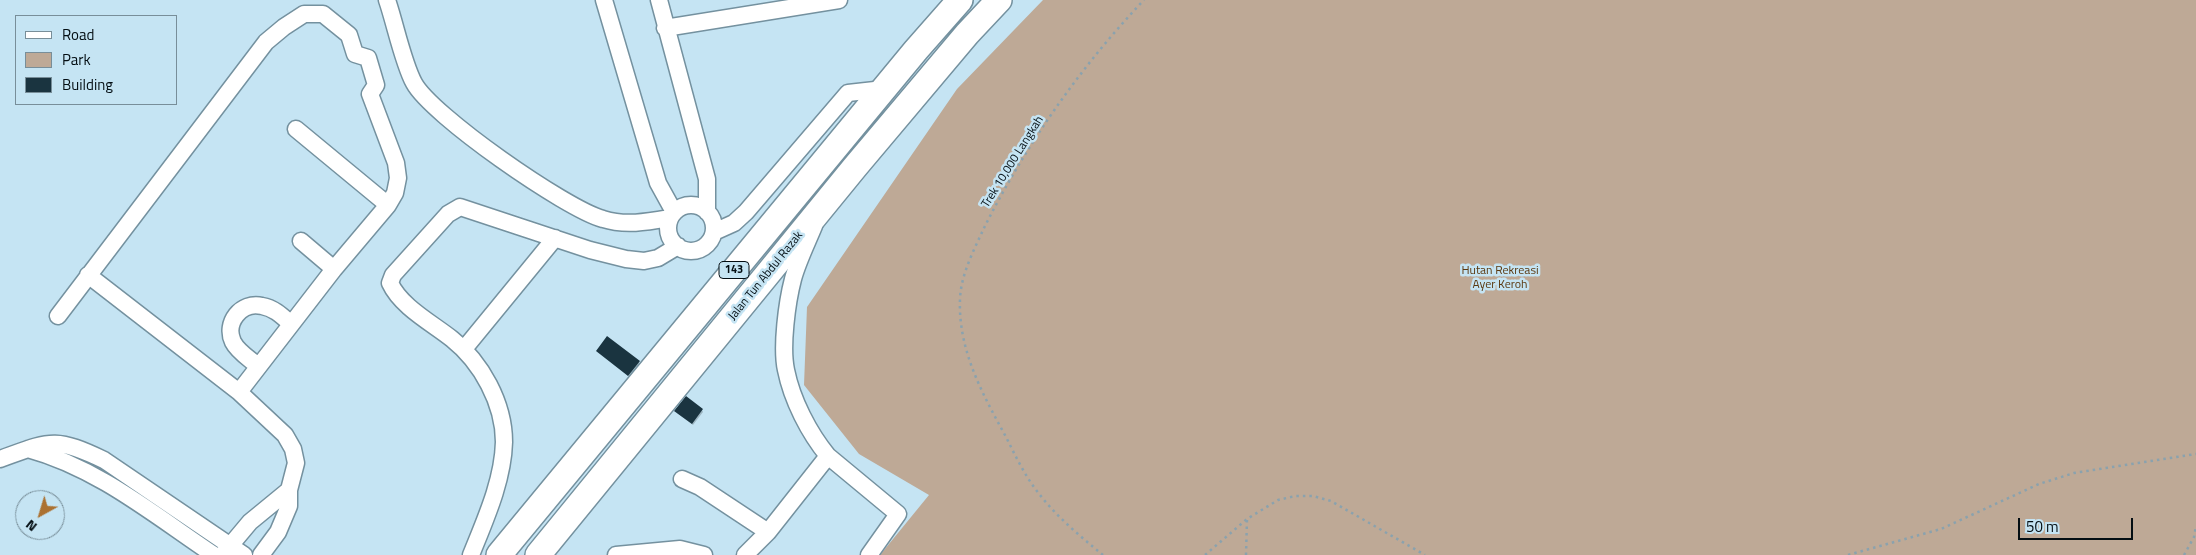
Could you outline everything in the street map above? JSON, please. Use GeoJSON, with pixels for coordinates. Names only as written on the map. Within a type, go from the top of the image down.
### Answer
{"type":"FeatureCollection","features":[{"type":"Feature","properties":{"kind":"highway","name":"143"},"geometry":{"type":"LineString","coordinates":[[499,555],[884,89],[960,0]]}},
{"type":"Feature","properties":{"kind":"highway","name":"Jalan Tun Abdul Razak"},"geometry":{"type":"LineString","coordinates":[[538,555],[820,209],[967,34],[999,0]]}},
{"type":"Feature","properties":{"kind":"street"},"geometry":{"type":"LineString","coordinates":[[387,0],[413,82],[432,106],[524,175],[579,210],[601,219],[619,223],[644,222],[672,215],[687,205],[702,207],[714,225],[714,232],[711,240],[700,249],[684,250],[678,246],[669,234],[672,215],[658,183],[604,0]]}},
{"type":"Feature","properties":{"kind":"street"},"geometry":{"type":"LineString","coordinates":[[659,0],[707,179],[707,212]]}},
{"type":"Feature","properties":{"kind":"street"},"geometry":{"type":"LineString","coordinates":[[665,28],[778,5],[839,0]]}},
{"type":"Feature","properties":{"kind":"street"},"geometry":{"type":"LineString","coordinates":[[58,316],[266,42],[304,14],[323,14],[349,35],[356,54],[368,58],[376,86],[370,94],[396,162],[396,185],[388,205],[334,269],[239,392]]}},
{"type":"Feature","properties":{"kind":"street"},"geometry":{"type":"LineString","coordinates":[[714,232],[734,222],[746,212],[848,92],[884,89]]}},
{"type":"Feature","properties":{"kind":"street"},"geometry":{"type":"LineString","coordinates":[[296,129],[388,205]]}},
{"type":"Feature","properties":{"kind":"street"},"geometry":{"type":"LineString","coordinates":[[471,555],[496,489],[504,441],[500,416],[489,386],[464,349],[402,300],[390,283],[393,275],[448,214],[460,207],[590,250],[644,261],[658,258],[678,246]]}},
{"type":"Feature","properties":{"kind":"street"},"geometry":{"type":"LineString","coordinates":[[820,209],[793,279],[786,337],[786,370],[797,402],[819,445],[828,456],[898,514],[869,555]]}},
{"type":"Feature","properties":{"kind":"street"},"geometry":{"type":"LineString","coordinates":[[464,349],[555,238]]}},
{"type":"Feature","properties":{"kind":"street"},"geometry":{"type":"LineString","coordinates":[[301,241],[334,269]]}},
{"type":"Feature","properties":{"kind":"street"},"geometry":{"type":"LineString","coordinates":[[88,275],[239,392],[275,422],[285,435],[293,449],[296,463],[289,490],[289,506],[285,519],[261,555]]}},
{"type":"Feature","properties":{"kind":"street"},"geometry":{"type":"LineString","coordinates":[[258,366],[240,352],[233,342],[230,328],[234,315],[246,307],[260,305],[275,310],[291,324]]}},
{"type":"Feature","properties":{"kind":"street"},"geometry":{"type":"LineString","coordinates":[[0,459],[44,443],[61,443],[104,460],[226,550],[244,555]]}},
{"type":"Feature","properties":{"kind":"street"},"geometry":{"type":"LineString","coordinates":[[28,449],[55,456],[95,475],[214,555]]}},
{"type":"Feature","properties":{"kind":"street"},"geometry":{"type":"LineString","coordinates":[[752,553],[828,456]]}},
{"type":"Feature","properties":{"kind":"street"},"geometry":{"type":"LineString","coordinates":[[682,479],[700,487],[768,532]]}},
{"type":"Feature","properties":{"kind":"street"},"geometry":{"type":"LineString","coordinates":[[226,550],[250,522],[289,490]]}},
{"type":"Feature","properties":{"kind":"street"},"geometry":{"type":"LineString","coordinates":[[616,555],[680,549],[691,550],[704,555]]}},
{"type":"Feature","properties":{"kind":"path","name":"Trek 10,000 Langkah"},"geometry":{"type":"LineString","coordinates":[[1103,555],[1080,537],[1040,496],[1022,466],[971,369],[961,327],[960,298],[965,273],[1000,196],[1083,70],[1120,25],[1144,0]]}},
{"type":"Feature","properties":{"kind":"path"},"geometry":{"type":"LineString","coordinates":[[1848,555],[1941,529],[2039,484],[2074,473],[2196,454]]}},
{"type":"Feature","properties":{"kind":"path"},"geometry":{"type":"LineString","coordinates":[[1205,555],[1247,519],[1278,500],[1295,496],[1313,496],[1331,502],[1425,555]]}},
{"type":"Feature","properties":{"kind":"path"},"geometry":{"type":"LineString","coordinates":[[1246,555],[1247,519]]}},
{"type":"Feature","properties":{"kind":"path"},"geometry":{"type":"LineString","coordinates":[[2184,555],[2194,537],[2196,526]]}},
{"type":"Feature","properties":{"kind":"green space","name":"Hutan Rekreasi Ayer Keroh"},"geometry":{"type":"Polygon","coordinates":[[[1043,0],[2196,0],[2196,555],[880,555],[929,495],[859,454],[804,385],[807,307],[957,89],[1043,0]]]}},
{"type":"Feature","properties":{"kind":"building"},"geometry":{"type":"Polygon","coordinates":[[[607,336],[640,361],[628,376],[596,351],[607,336]]]}},
{"type":"Feature","properties":{"kind":"building"},"geometry":{"type":"Polygon","coordinates":[[[686,396],[703,409],[692,424],[674,411],[686,396]]]}}]}
